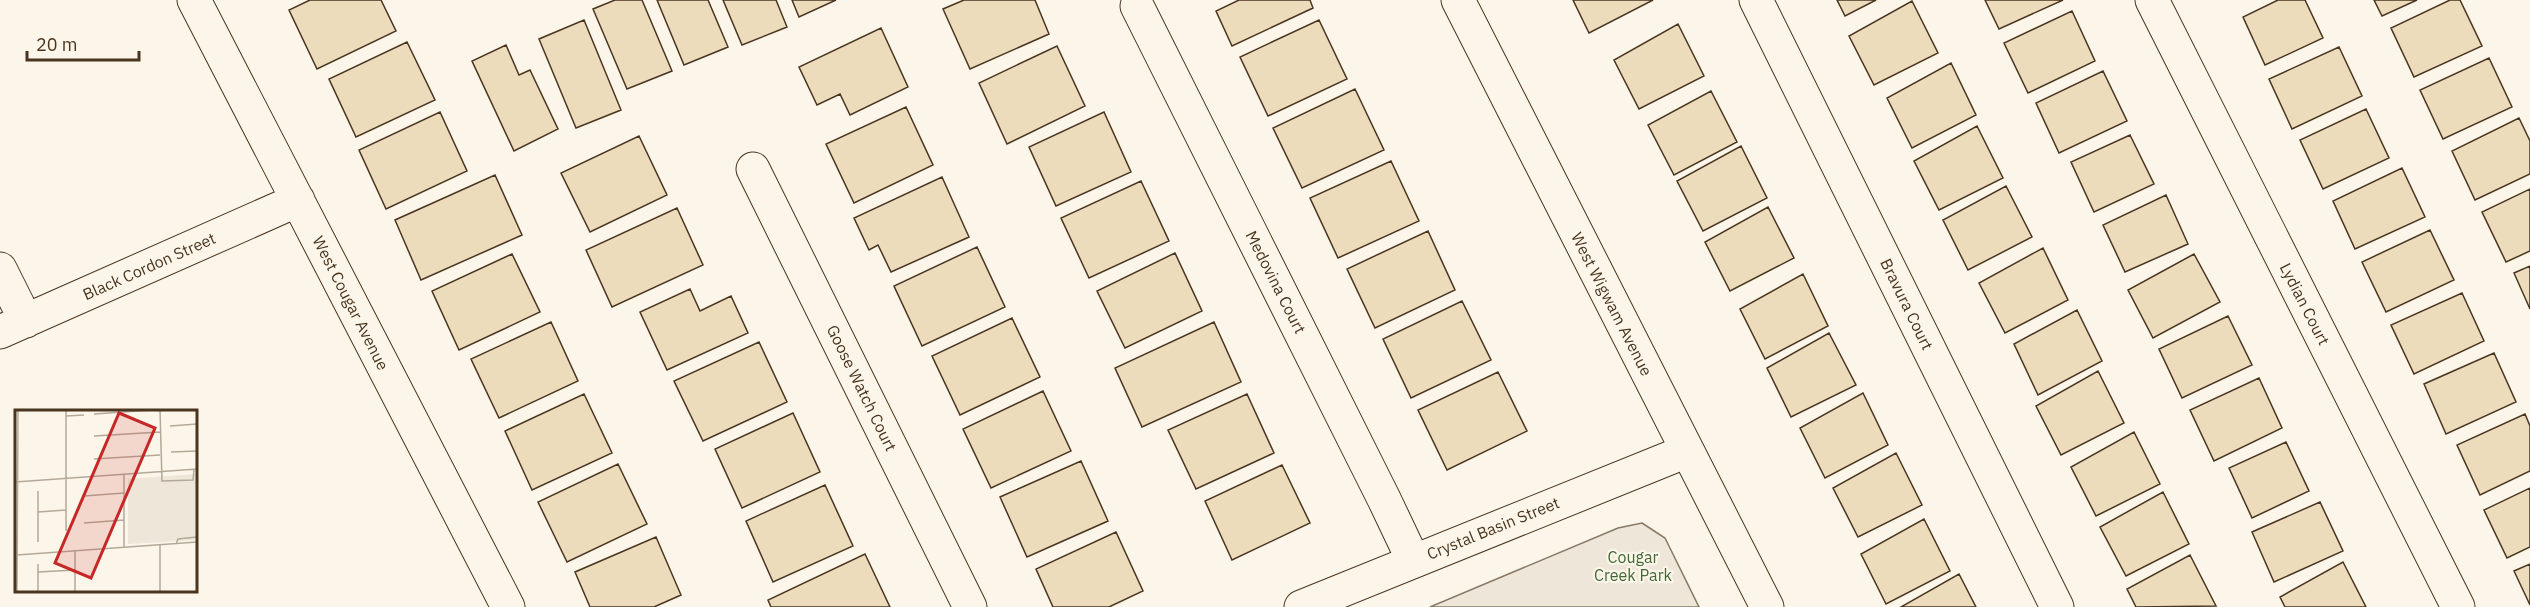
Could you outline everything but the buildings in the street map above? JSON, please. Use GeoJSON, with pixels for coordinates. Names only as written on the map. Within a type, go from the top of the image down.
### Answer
{"type":"FeatureCollection","features":[{"type":"Feature","properties":{"kind":"street","name":"West Cougar Avenue"},"geometry":{"type":"LineString","coordinates":[[194,0],[508,607]]}},
{"type":"Feature","properties":{"kind":"street","name":"West Wigwam Avenue"},"geometry":{"type":"LineString","coordinates":[[1458,0],[1767,607]]}},
{"type":"Feature","properties":{"kind":"street","name":"Bravura Court"},"geometry":{"type":"LineString","coordinates":[[1756,0],[2057,607]]}},
{"type":"Feature","properties":{"kind":"street","name":"Lydian Court"},"geometry":{"type":"LineString","coordinates":[[2152,0],[2458,607]]}},
{"type":"Feature","properties":{"kind":"street","name":"Medovina Court"},"geometry":{"type":"LineString","coordinates":[[1137,6],[1413,560]]}},
{"type":"Feature","properties":{"kind":"street","name":"Goose Watch Court"},"geometry":{"type":"LineString","coordinates":[[753,169],[970,607]]}},
{"type":"Feature","properties":{"kind":"street","name":"Black Cordon Street"},"geometry":{"type":"LineString","coordinates":[[13,326],[298,200]]}},
{"type":"Feature","properties":{"kind":"street"},"geometry":{"type":"LineString","coordinates":[[0,269],[13,326]]}},
{"type":"Feature","properties":{"kind":"street","name":"Crystal Basin Street"},"geometry":{"type":"LineString","coordinates":[[1300,607],[1687,451]]}},
{"type":"Feature","properties":{"kind":"green space","name":"Cougar Creek Park"},"geometry":{"type":"Polygon","coordinates":[[[1642,523],[1665,538],[1699,607],[1430,607],[1618,528],[1642,523]]]}}]}
